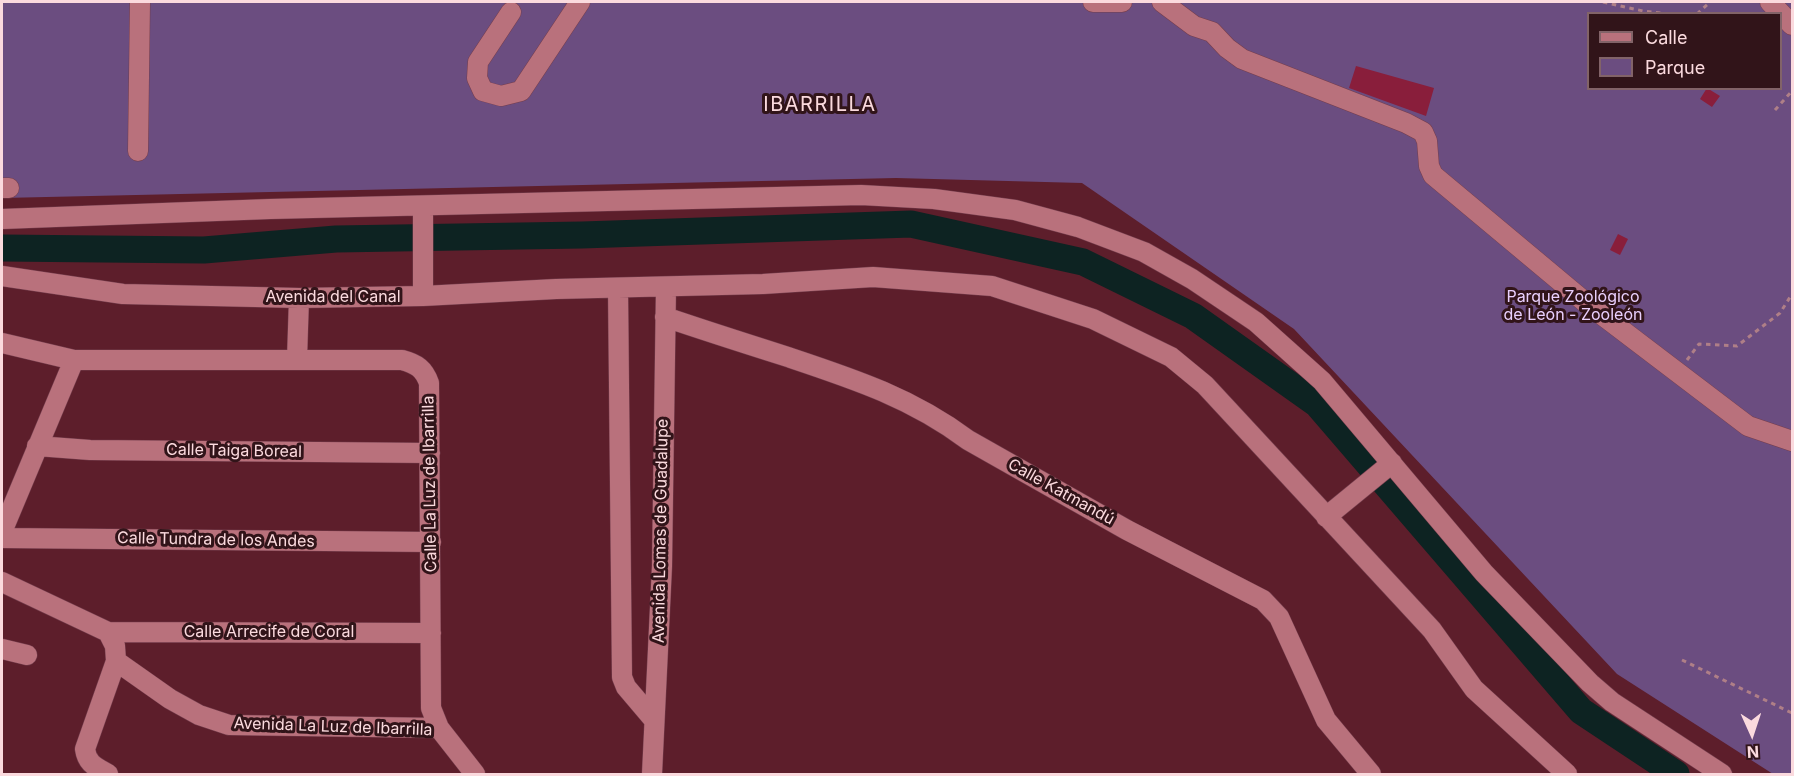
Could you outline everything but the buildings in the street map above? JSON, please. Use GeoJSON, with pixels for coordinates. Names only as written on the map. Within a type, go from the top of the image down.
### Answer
{"type":"FeatureCollection","features":[{"type":"Feature","properties":{"kind":"street"},"geometry":{"type":"LineString","coordinates":[[138,151],[140,2]]}},
{"type":"Feature","properties":{"kind":"street"},"geometry":{"type":"LineString","coordinates":[[511,12],[478,62],[477,78],[483,91],[501,96],[520,91],[580,2]]}},
{"type":"Feature","properties":{"kind":"street"},"geometry":{"type":"LineString","coordinates":[[1093,2],[1122,2]]}},
{"type":"Feature","properties":{"kind":"street"},"geometry":{"type":"LineString","coordinates":[[1162,2],[1194,27],[1212,32],[1227,48],[1242,59],[1396,119],[1423,132],[1427,141],[1429,166],[1433,175],[1585,302],[1748,426],[1792,441]]}},
{"type":"Feature","properties":{"kind":"street"},"geometry":{"type":"LineString","coordinates":[[2,219],[423,212],[861,195],[934,199],[1015,210],[1078,226],[1144,252],[1192,279],[1256,322],[1322,381],[1385,468],[1590,683],[1612,702],[1722,774]]}},
{"type":"Feature","properties":{"kind":"street"},"geometry":{"type":"LineString","coordinates":[[423,212],[423,296]]}},
{"type":"Feature","properties":{"kind":"street","name":"Avenida del Canal"},"geometry":{"type":"LineString","coordinates":[[2,276],[123,294],[299,298],[423,296],[873,277],[992,286],[1093,319],[1171,357],[1205,385],[1331,512],[1432,630],[1473,689],[1567,774]]}},
{"type":"Feature","properties":{"kind":"street","name":"Avenida Lomas de Guadalupe"},"geometry":{"type":"LineString","coordinates":[[652,774],[662,566],[666,287]]}},
{"type":"Feature","properties":{"kind":"street"},"geometry":{"type":"LineString","coordinates":[[618,288],[622,677],[626,687],[654,720]]}},
{"type":"Feature","properties":{"kind":"street"},"geometry":{"type":"LineString","coordinates":[[297,359],[299,298]]}},
{"type":"Feature","properties":{"kind":"street","name":"Calle Katmandú"},"geometry":{"type":"LineString","coordinates":[[665,317],[844,375],[894,394],[946,423],[968,440],[1117,524],[1263,600],[1279,617],[1326,720],[1371,774]]}},
{"type":"Feature","properties":{"kind":"street","name":"Calle La Luz de Ibarrilla"},"geometry":{"type":"LineString","coordinates":[[2,343],[74,360],[402,360],[416,364],[425,372],[429,383],[432,542],[431,708],[439,728]]}},
{"type":"Feature","properties":{"kind":"street"},"geometry":{"type":"LineString","coordinates":[[2,532],[74,360]]}},
{"type":"Feature","properties":{"kind":"street","name":"Calle Taiga Boreal"},"geometry":{"type":"LineString","coordinates":[[37,447],[90,450],[430,453]]}},
{"type":"Feature","properties":{"kind":"street"},"geometry":{"type":"LineString","coordinates":[[1331,512],[1385,468]]}},
{"type":"Feature","properties":{"kind":"street","name":"Calle Tundra de los Andes"},"geometry":{"type":"LineString","coordinates":[[2,538],[432,542]]}},
{"type":"Feature","properties":{"kind":"street"},"geometry":{"type":"LineString","coordinates":[[2,582],[108,632],[115,646],[116,661],[85,749],[86,758],[90,764],[108,774]]}},
{"type":"Feature","properties":{"kind":"street","name":"Calle Arrecife de Coral"},"geometry":{"type":"LineString","coordinates":[[108,632],[431,633]]}},
{"type":"Feature","properties":{"kind":"street"},"geometry":{"type":"LineString","coordinates":[[2,649],[27,655]]}},
{"type":"Feature","properties":{"kind":"street","name":"Avenida La Luz de Ibarrilla"},"geometry":{"type":"LineString","coordinates":[[116,661],[170,699],[198,715],[229,725],[439,728],[457,765],[475,774]]}},
{"type":"Feature","properties":{"kind":"path"},"geometry":{"type":"LineString","coordinates":[[1603,2],[1651,12]]}},
{"type":"Feature","properties":{"kind":"path"},"geometry":{"type":"LineString","coordinates":[[1775,110],[1792,91]]}},
{"type":"Feature","properties":{"kind":"path"},"geometry":{"type":"LineString","coordinates":[[1677,373],[1699,344],[1737,346],[1780,313],[1792,294]]}},
{"type":"Feature","properties":{"kind":"path"},"geometry":{"type":"LineString","coordinates":[[1682,660],[1792,713]]}},
{"type":"Feature","properties":{"kind":"green space","name":"Parque Zoológico de León - Zooleón"},"geometry":{"type":"Polygon","coordinates":[[[2,2],[1792,2],[1792,774],[1773,774],[1617,674],[1294,329],[1082,183],[896,178],[2,198],[2,2]]]}},
{"type":"Feature","properties":{"kind":"waterway"},"geometry":{"type":"LineString","coordinates":[[2,248],[204,250],[336,239],[582,235],[911,224],[1083,262],[1193,316],[1317,404],[1581,711],[1676,774]]}},
{"type":"Feature","properties":{"kind":"district","name":"IBARRILLA"},"geometry":{"type":"Point","coordinates":[820,105]}}]}
